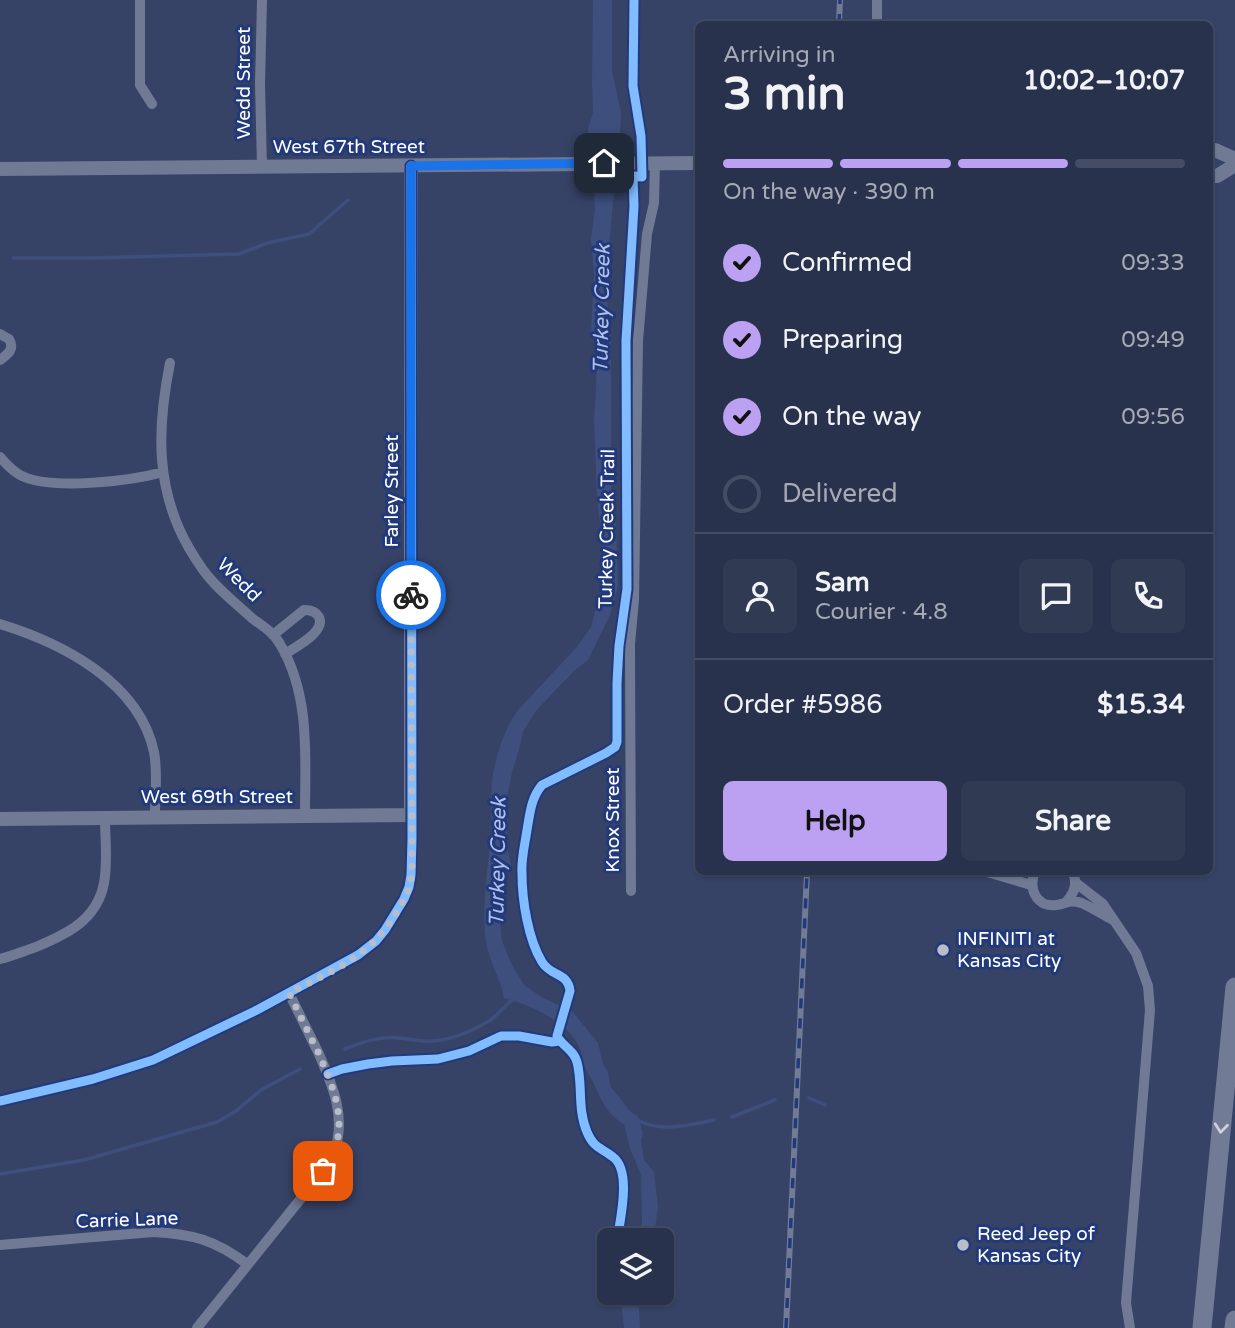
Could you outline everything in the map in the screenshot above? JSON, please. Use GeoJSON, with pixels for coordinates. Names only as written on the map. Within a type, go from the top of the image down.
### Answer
{"type":"FeatureCollection","features":[{"type":"Feature","properties":{"kind":"highway"},"geometry":{"type":"LineString","coordinates":[[1202,1328],[1235,987]]}},
{"type":"Feature","properties":{"kind":"highway"},"geometry":{"type":"LineString","coordinates":[[1234,1328],[1235,1320]]}},
{"type":"Feature","properties":{"kind":"street"},"geometry":{"type":"LineString","coordinates":[[140,0],[140,85],[152,104]]}},
{"type":"Feature","properties":{"kind":"street","name":"Wedd Street"},"geometry":{"type":"LineString","coordinates":[[262,0],[262,167]]}},
{"type":"Feature","properties":{"kind":"street"},"geometry":{"type":"LineString","coordinates":[[877,0],[877,21]]}},
{"type":"Feature","properties":{"kind":"street"},"geometry":{"type":"LineString","coordinates":[[1213,150],[1235,159]]}},
{"type":"Feature","properties":{"kind":"street","name":"Knox Street"},"geometry":{"type":"LineString","coordinates":[[631,891],[630,644],[634,600],[638,341],[647,234],[654,203],[655,163]]}},
{"type":"Feature","properties":{"kind":"street","name":"West 67th Street"},"geometry":{"type":"LineString","coordinates":[[0,169],[695,163]]}},
{"type":"Feature","properties":{"kind":"street"},"geometry":{"type":"LineString","coordinates":[[1213,176],[1235,165]]}},
{"type":"Feature","properties":{"kind":"street","name":"Farley Street"},"geometry":{"type":"LineString","coordinates":[[411,166],[411,815]]}},
{"type":"Feature","properties":{"kind":"street"},"geometry":{"type":"LineString","coordinates":[[0,334],[9,339],[11,346],[9,353],[0,360]]}},
{"type":"Feature","properties":{"kind":"street","name":"Wedd"},"geometry":{"type":"LineString","coordinates":[[170,363],[162,412],[163,472],[169,503],[179,531],[211,581],[273,635],[285,654],[302,702],[305,735],[305,816]]}},
{"type":"Feature","properties":{"kind":"street"},"geometry":{"type":"LineString","coordinates":[[0,457],[20,475],[41,482],[109,481],[163,472]]}},
{"type":"Feature","properties":{"kind":"street"},"geometry":{"type":"LineString","coordinates":[[273,635],[304,610],[313,611],[319,617],[320,625],[316,632],[285,654]]}},
{"type":"Feature","properties":{"kind":"street"},"geometry":{"type":"LineString","coordinates":[[0,624],[43,639],[70,653],[117,688],[132,704],[145,726],[154,752],[155,816]]}},
{"type":"Feature","properties":{"kind":"street"},"geometry":{"type":"LineString","coordinates":[[0,1101],[93,1079],[153,1060],[289,993],[358,955],[385,930],[409,887],[411,815]]}},
{"type":"Feature","properties":{"kind":"street","name":"West 69th Street"},"geometry":{"type":"LineString","coordinates":[[0,819],[411,815]]}},
{"type":"Feature","properties":{"kind":"street"},"geometry":{"type":"LineString","coordinates":[[0,959],[72,930],[96,904],[104,882],[105,818]]}},
{"type":"Feature","properties":{"kind":"street"},"geometry":{"type":"LineString","coordinates":[[997,875],[1031,885]]}},
{"type":"Feature","properties":{"kind":"street"},"geometry":{"type":"LineString","coordinates":[[1033,875],[1031,885],[1036,898],[1048,905],[1067,901],[1072,896],[1076,883]]}},
{"type":"Feature","properties":{"kind":"street"},"geometry":{"type":"LineString","coordinates":[[1073,875],[1076,883],[1103,904],[1136,953],[1148,986],[1150,1010],[1126,1303],[1130,1328]]}},
{"type":"Feature","properties":{"kind":"street"},"geometry":{"type":"LineString","coordinates":[[1067,901],[1082,903],[1113,920]]}},
{"type":"Feature","properties":{"kind":"street"},"geometry":{"type":"LineString","coordinates":[[197,1328],[334,1154],[339,1114],[336,1095],[289,993]]}},
{"type":"Feature","properties":{"kind":"street","name":"Carrie Lane"},"geometry":{"type":"LineString","coordinates":[[0,1245],[153,1232],[178,1233],[213,1243],[247,1264]]}},
{"type":"Feature","properties":{"kind":"water","name":"Turkey Creek"},"geometry":{"type":"Polygon","coordinates":[[[593,0],[612,0],[612,71],[621,112],[618,179],[613,200],[606,287],[611,338],[611,504],[616,526],[618,586],[610,615],[588,660],[535,712],[523,732],[507,799],[507,847],[511,865],[503,881],[505,896],[500,919],[502,941],[524,985],[543,998],[572,1011],[598,1043],[610,1086],[638,1117],[643,1133],[641,1141],[644,1160],[654,1172],[658,1208],[655,1228],[641,1228],[641,1175],[624,1124],[605,1106],[584,1065],[582,1053],[569,1033],[538,1010],[504,998],[488,949],[484,915],[492,827],[492,780],[501,743],[519,709],[576,648],[591,627],[601,588],[603,548],[597,497],[594,419],[597,344],[591,330],[594,275],[591,238],[595,210],[594,189],[590,180],[588,129],[593,112],[593,0]]]}},
{"type":"Feature","properties":{"kind":"water"},"geometry":{"type":"Polygon","coordinates":[[[621,1305],[639,1305],[640,1328],[624,1328],[621,1305]]]}},
{"type":"Feature","properties":{"kind":"waterway"},"geometry":{"type":"LineString","coordinates":[[13,258],[239,254],[267,243],[309,234],[348,200]]}},
{"type":"Feature","properties":{"kind":"waterway"},"geometry":{"type":"LineString","coordinates":[[345,1049],[385,1038],[428,1041],[454,1037],[489,1021],[514,999]]}},
{"type":"Feature","properties":{"kind":"waterway"},"geometry":{"type":"LineString","coordinates":[[0,1174],[84,1160],[217,1122],[236,1111],[261,1090],[300,1069]]}},
{"type":"Feature","properties":{"kind":"waterway"},"geometry":{"type":"LineString","coordinates":[[809,1098],[825,1105]]}},
{"type":"Feature","properties":{"kind":"waterway"},"geometry":{"type":"LineString","coordinates":[[732,1117],[775,1100]]}},
{"type":"Feature","properties":{"kind":"waterway"},"geometry":{"type":"LineString","coordinates":[[637,1120],[665,1127],[714,1120]]}},
{"type":"Feature","properties":{"kind":"railway"},"geometry":{"type":"LineString","coordinates":[[839,21],[840,0]]}},
{"type":"Feature","properties":{"kind":"railway"},"geometry":{"type":"LineString","coordinates":[[786,1328],[807,875]]}},
{"type":"Feature","properties":{"kind":"cycle path","name":"Turkey Creek Trail"},"geometry":{"type":"LineString","coordinates":[[619,1228],[623,1196],[622,1173],[613,1157],[592,1142],[584,1123],[577,1062],[557,1036],[570,991],[569,985],[563,977],[546,967],[537,953],[527,919],[522,868],[532,806],[542,785],[606,753],[615,747],[617,742],[619,646],[627,589],[626,341],[634,206],[633,179],[634,176],[642,177],[641,136],[633,86],[634,0]]}},
{"type":"Feature","properties":{"kind":"cycle path"},"geometry":{"type":"LineString","coordinates":[[0,1101],[93,1079],[153,1060],[255,1011],[358,955],[376,941],[404,899],[411,875],[412,839],[411,166]]}},
{"type":"Feature","properties":{"kind":"cycle path"},"geometry":{"type":"LineString","coordinates":[[328,1074],[368,1064],[438,1059],[469,1051],[501,1036],[560,1041]]}},
{"type":"Feature","properties":{"kind":"way so far"},"geometry":{"type":"LineString","coordinates":[[323,1171],[334,1154],[338,1135],[336,1095],[289,993],[345,963],[376,941],[393,919],[409,887],[412,839],[411,595]]}},
{"type":"Feature","properties":{"kind":"place","name":"INFINITI at Kansas City"},"geometry":{"type":"Point","coordinates":[943,950]}},
{"type":"Feature","properties":{"kind":"place","name":"Reed Jeep of Kansas City"},"geometry":{"type":"Point","coordinates":[963,1245]}},
{"type":"Feature","properties":{"kind":"route"},"geometry":{"type":"LineString","coordinates":[[411,595],[411,166],[604,163]]}}]}
